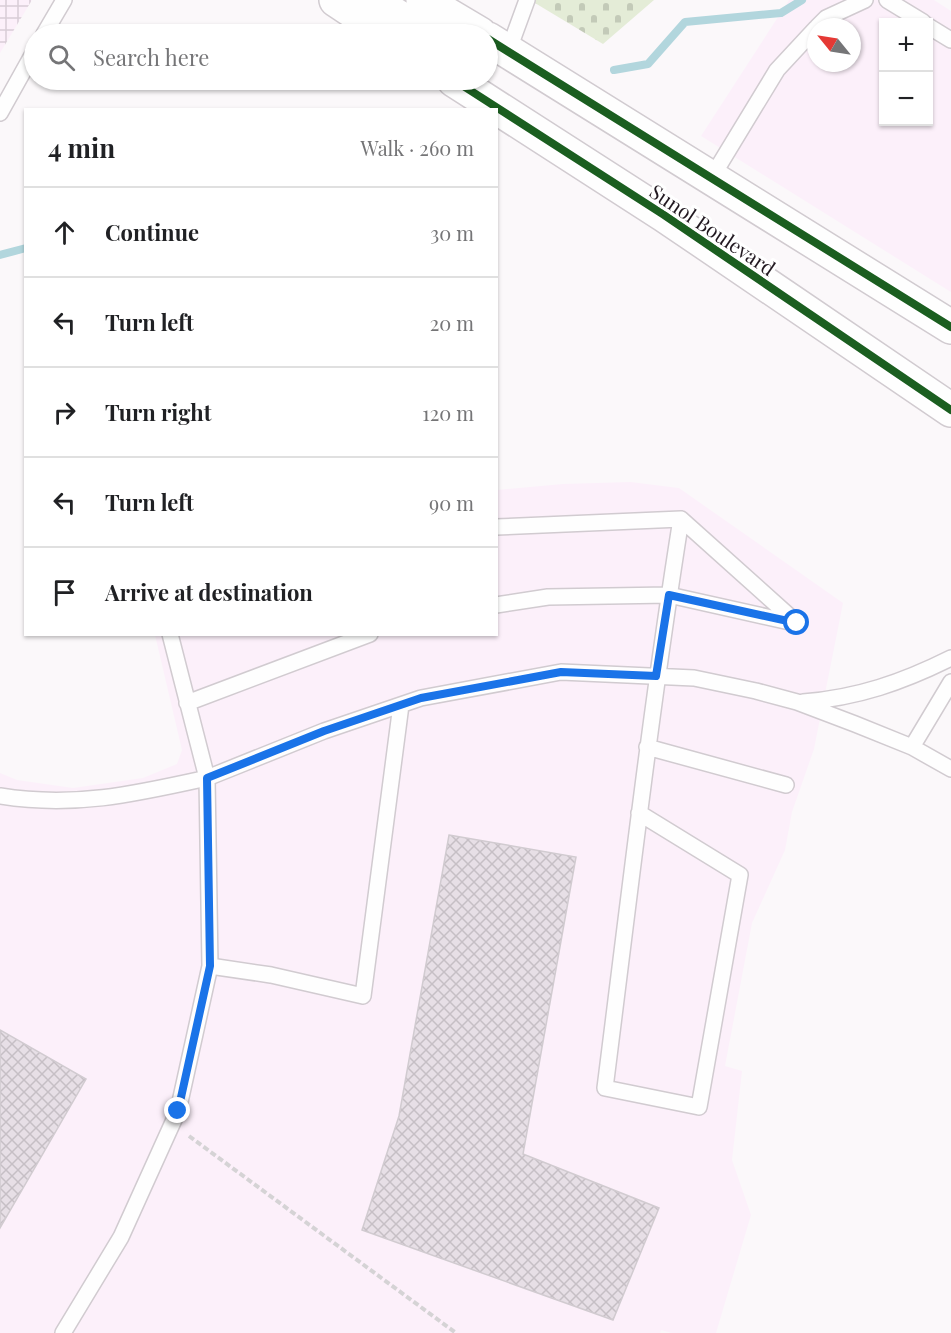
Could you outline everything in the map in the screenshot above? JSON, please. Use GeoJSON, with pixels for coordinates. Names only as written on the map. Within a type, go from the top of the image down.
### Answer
{"type":"FeatureCollection","features":[{"type":"Feature","properties":{"kind":"main road"},"geometry":{"type":"LineString","coordinates":[[336,0],[372,24]]}},
{"type":"Feature","properties":{"kind":"main road"},"geometry":{"type":"LineString","coordinates":[[372,0],[409,24]]}},
{"type":"Feature","properties":{"kind":"main road","name":"Sunol Boulevard"},"geometry":{"type":"LineString","coordinates":[[423,0],[459,24]]}},
{"type":"Feature","properties":{"kind":"main road","name":"Sunol Boulevard"},"geometry":{"type":"LineString","coordinates":[[498,50],[712,177],[951,327]]}},
{"type":"Feature","properties":{"kind":"main road","name":"Sunol Boulevard"},"geometry":{"type":"LineString","coordinates":[[470,90],[498,108]]}},
{"type":"Feature","properties":{"kind":"main road","name":"Sunol Boulevard"},"geometry":{"type":"LineString","coordinates":[[498,108],[664,215],[951,410]]}},
{"type":"Feature","properties":{"kind":"lane"},"geometry":{"type":"LineString","coordinates":[[50,24],[64,0]]}},
{"type":"Feature","properties":{"kind":"lane"},"geometry":{"type":"LineString","coordinates":[[498,38],[527,0]]}},
{"type":"Feature","properties":{"kind":"lane"},"geometry":{"type":"LineString","coordinates":[[826,18],[865,0]]}},
{"type":"Feature","properties":{"kind":"lane"},"geometry":{"type":"LineString","coordinates":[[887,0],[917,18]]}},
{"type":"Feature","properties":{"kind":"lane"},"geometry":{"type":"LineString","coordinates":[[933,29],[951,40]]}},
{"type":"Feature","properties":{"kind":"lane"},"geometry":{"type":"LineString","coordinates":[[712,177],[777,70],[807,38]]}},
{"type":"Feature","properties":{"kind":"lane"},"geometry":{"type":"LineString","coordinates":[[0,113],[24,70]]}},
{"type":"Feature","properties":{"kind":"lane"},"geometry":{"type":"LineString","coordinates":[[498,527],[681,519],[797,623],[669,595],[548,597],[498,605]]}},
{"type":"Feature","properties":{"kind":"lane"},"geometry":{"type":"LineString","coordinates":[[639,813],[740,875],[699,1107],[605,1088],[639,813],[648,747],[656,676],[681,519]]}},
{"type":"Feature","properties":{"kind":"lane"},"geometry":{"type":"LineString","coordinates":[[63,1333],[121,1237],[178,1111],[210,966],[207,778],[170,636]]}},
{"type":"Feature","properties":{"kind":"lane"},"geometry":{"type":"LineString","coordinates":[[187,703],[365,636]]}},
{"type":"Feature","properties":{"kind":"lane"},"geometry":{"type":"LineString","coordinates":[[797,702],[837,699],[870,692],[901,682],[951,658]]}},
{"type":"Feature","properties":{"kind":"lane"},"geometry":{"type":"LineString","coordinates":[[0,796],[50,801],[118,798],[207,778],[324,731],[421,698],[561,672],[694,678],[797,702],[949,762]]}},
{"type":"Feature","properties":{"kind":"lane"},"geometry":{"type":"LineString","coordinates":[[912,747],[951,682]]}},
{"type":"Feature","properties":{"kind":"lane"},"geometry":{"type":"LineString","coordinates":[[210,966],[271,975],[363,996],[402,705]]}},
{"type":"Feature","properties":{"kind":"lane"},"geometry":{"type":"LineString","coordinates":[[648,747],[786,785]]}},
{"type":"Feature","properties":{"kind":"path"},"geometry":{"type":"LineString","coordinates":[[172,1124],[456,1333]]}},
{"type":"Feature","properties":{"kind":"shaded area"},"geometry":{"type":"Polygon","coordinates":[[[0,0],[32,0],[0,53],[0,0]]]}},
{"type":"Feature","properties":{"kind":"shaded area"},"geometry":{"type":"Polygon","coordinates":[[[789,0],[934,0],[951,11],[951,292],[701,136],[789,0]]]}},
{"type":"Feature","properties":{"kind":"shaded area"},"geometry":{"type":"Polygon","coordinates":[[[631,482],[679,488],[843,603],[814,749],[792,812],[785,850],[752,923],[725,1066],[742,1071],[732,1160],[751,1215],[716,1333],[672,1333],[661,1330],[660,1333],[0,1333],[0,773],[17,780],[73,788],[143,778],[177,764],[182,750],[155,636],[498,636],[498,490],[563,484],[631,482]]]}},
{"type":"Feature","properties":{"kind":"green space"},"geometry":{"type":"Polygon","coordinates":[[[530,0],[654,0],[603,44],[530,0]]]}},
{"type":"Feature","properties":{"kind":"building"},"geometry":{"type":"Polygon","coordinates":[[[449,835],[576,857],[523,1154],[659,1208],[613,1320],[362,1230],[399,1116],[449,835]]]}},
{"type":"Feature","properties":{"kind":"building"},"geometry":{"type":"Polygon","coordinates":[[[0,1030],[86,1079],[0,1228],[0,1030]]]}},
{"type":"Feature","properties":{"kind":"waterway"},"geometry":{"type":"LineString","coordinates":[[614,70],[648,64],[685,22],[781,13],[802,0]]}},
{"type":"Feature","properties":{"kind":"waterway"},"geometry":{"type":"LineString","coordinates":[[0,255],[24,249]]}},
{"type":"Feature","properties":{"kind":"cycle path"},"geometry":{"type":"LineString","coordinates":[[498,45],[951,327]]}},
{"type":"Feature","properties":{"kind":"cycle path"},"geometry":{"type":"LineString","coordinates":[[470,90],[498,108]]}},
{"type":"Feature","properties":{"kind":"cycle path"},"geometry":{"type":"LineString","coordinates":[[498,108],[664,215],[951,410]]}},
{"type":"Feature","properties":{"kind":"route"},"geometry":{"type":"LineString","coordinates":[[178,1111],[210,966],[207,778],[324,731],[421,698],[561,672],[656,676],[669,595],[797,623]]}}]}
